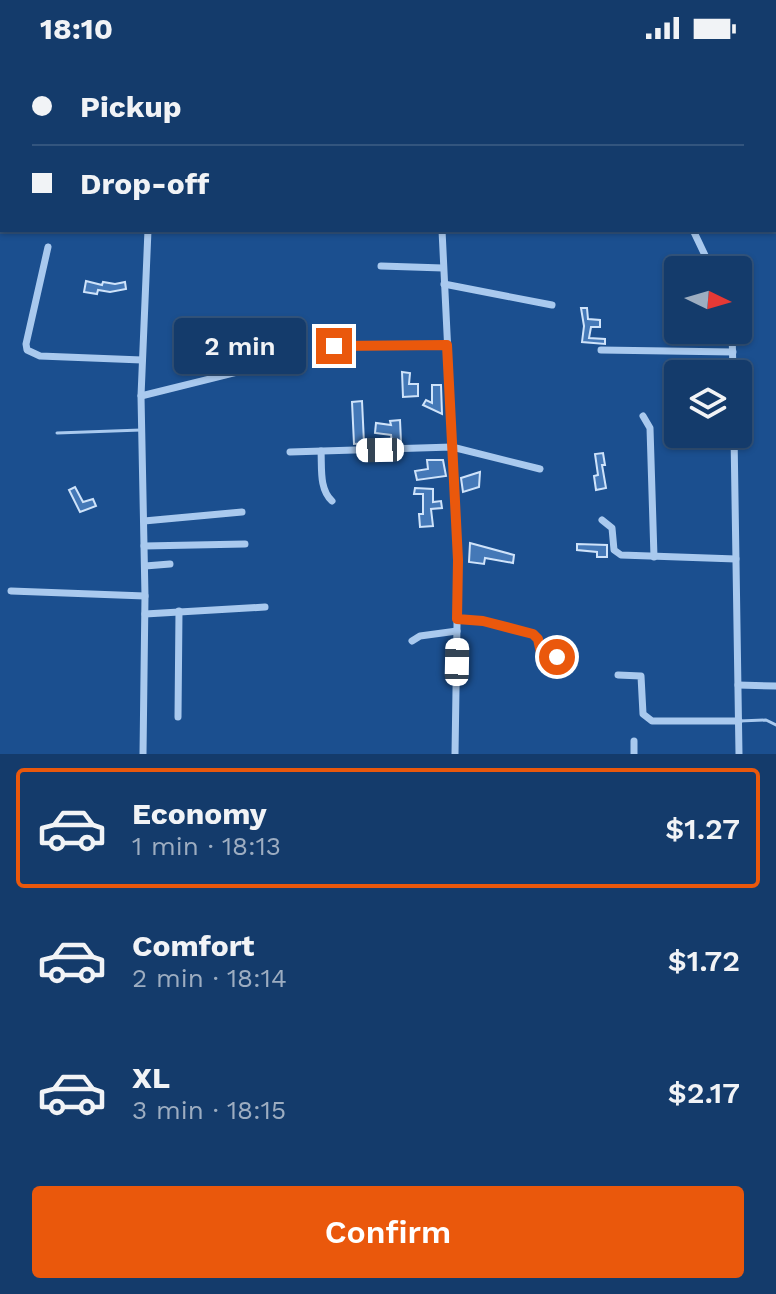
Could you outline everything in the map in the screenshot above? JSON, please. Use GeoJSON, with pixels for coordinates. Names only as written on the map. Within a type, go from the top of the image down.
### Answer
{"type":"FeatureCollection","features":[{"type":"Feature","properties":{"kind":"street"},"geometry":{"type":"LineString","coordinates":[[143,754],[145,566],[141,396],[148,232]]}},
{"type":"Feature","properties":{"kind":"street"},"geometry":{"type":"LineString","coordinates":[[442,232],[458,560],[455,754]]}},
{"type":"Feature","properties":{"kind":"street"},"geometry":{"type":"LineString","coordinates":[[694,232],[705,256]]}},
{"type":"Feature","properties":{"kind":"street"},"geometry":{"type":"LineString","coordinates":[[48,247],[27,350],[40,356],[142,360]]}},
{"type":"Feature","properties":{"kind":"street"},"geometry":{"type":"LineString","coordinates":[[381,266],[443,268]]}},
{"type":"Feature","properties":{"kind":"street"},"geometry":{"type":"LineString","coordinates":[[444,284],[552,305]]}},
{"type":"Feature","properties":{"kind":"street"},"geometry":{"type":"LineString","coordinates":[[733,344],[733,360]]}},
{"type":"Feature","properties":{"kind":"street"},"geometry":{"type":"LineString","coordinates":[[334,346],[447,345]]}},
{"type":"Feature","properties":{"kind":"street"},"geometry":{"type":"LineString","coordinates":[[601,350],[733,352]]}},
{"type":"Feature","properties":{"kind":"street"},"geometry":{"type":"LineString","coordinates":[[141,396],[258,367]]}},
{"type":"Feature","properties":{"kind":"street"},"geometry":{"type":"LineString","coordinates":[[643,416],[650,428],[654,557]]}},
{"type":"Feature","properties":{"kind":"street"},"geometry":{"type":"LineString","coordinates":[[290,452],[452,447],[540,469]]}},
{"type":"Feature","properties":{"kind":"street"},"geometry":{"type":"LineString","coordinates":[[734,448],[739,754]]}},
{"type":"Feature","properties":{"kind":"street"},"geometry":{"type":"LineString","coordinates":[[321,451],[324,492],[332,501]]}},
{"type":"Feature","properties":{"kind":"street"},"geometry":{"type":"LineString","coordinates":[[144,521],[242,512]]}},
{"type":"Feature","properties":{"kind":"street"},"geometry":{"type":"LineString","coordinates":[[602,520],[612,528],[614,550],[618,553],[736,559]]}},
{"type":"Feature","properties":{"kind":"street"},"geometry":{"type":"LineString","coordinates":[[144,546],[245,544]]}},
{"type":"Feature","properties":{"kind":"street"},"geometry":{"type":"LineString","coordinates":[[145,566],[170,564]]}},
{"type":"Feature","properties":{"kind":"street"},"geometry":{"type":"LineString","coordinates":[[11,591],[145,596]]}},
{"type":"Feature","properties":{"kind":"street"},"geometry":{"type":"LineString","coordinates":[[145,614],[265,607]]}},
{"type":"Feature","properties":{"kind":"street"},"geometry":{"type":"LineString","coordinates":[[178,717],[179,611]]}},
{"type":"Feature","properties":{"kind":"street"},"geometry":{"type":"LineString","coordinates":[[457,619],[483,621],[533,634],[538,639],[541,653],[560,659]]}},
{"type":"Feature","properties":{"kind":"street"},"geometry":{"type":"LineString","coordinates":[[412,641],[420,636],[457,631]]}},
{"type":"Feature","properties":{"kind":"street"},"geometry":{"type":"LineString","coordinates":[[618,675],[641,676],[643,714],[652,721],[739,721]]}},
{"type":"Feature","properties":{"kind":"street"},"geometry":{"type":"LineString","coordinates":[[738,685],[776,686]]}},
{"type":"Feature","properties":{"kind":"street"},"geometry":{"type":"LineString","coordinates":[[634,741],[634,754]]}},
{"type":"Feature","properties":{"kind":"lane"},"geometry":{"type":"LineString","coordinates":[[57,433],[141,430]]}},
{"type":"Feature","properties":{"kind":"lane"},"geometry":{"type":"LineString","coordinates":[[739,721],[766,720],[776,725]]}},
{"type":"Feature","properties":{"kind":"building"},"geometry":{"type":"Polygon","coordinates":[[[86,281],[102,285],[103,282],[125,282],[126,289],[110,292],[98,290],[97,294],[84,292],[86,281]]]}},
{"type":"Feature","properties":{"kind":"building"},"geometry":{"type":"Polygon","coordinates":[[[581,308],[587,308],[588,319],[600,320],[600,327],[591,327],[589,338],[605,339],[605,344],[582,342],[584,326],[581,308]]]}},
{"type":"Feature","properties":{"kind":"building"},"geometry":{"type":"Polygon","coordinates":[[[402,372],[410,373],[409,384],[418,384],[418,396],[403,397],[402,372]]]}},
{"type":"Feature","properties":{"kind":"building"},"geometry":{"type":"Polygon","coordinates":[[[432,385],[441,385],[442,414],[423,405],[426,400],[432,403],[432,385]]]}},
{"type":"Feature","properties":{"kind":"building"},"geometry":{"type":"Polygon","coordinates":[[[362,401],[364,443],[354,444],[352,402],[362,401]]]}},
{"type":"Feature","properties":{"kind":"building"},"geometry":{"type":"Polygon","coordinates":[[[400,420],[401,442],[392,442],[391,435],[375,433],[376,423],[391,425],[390,421],[400,420]]]}},
{"type":"Feature","properties":{"kind":"building"},"geometry":{"type":"Polygon","coordinates":[[[603,453],[606,488],[596,490],[594,476],[598,475],[595,454],[603,453]]]}},
{"type":"Feature","properties":{"kind":"building"},"geometry":{"type":"Polygon","coordinates":[[[427,460],[443,460],[446,476],[417,480],[415,471],[428,469],[427,460]]]}},
{"type":"Feature","properties":{"kind":"building"},"geometry":{"type":"Polygon","coordinates":[[[480,472],[479,487],[463,492],[461,478],[480,472]]]}},
{"type":"Feature","properties":{"kind":"building"},"geometry":{"type":"Polygon","coordinates":[[[75,487],[83,502],[93,499],[96,506],[80,512],[69,490],[75,487]]]}},
{"type":"Feature","properties":{"kind":"building"},"geometry":{"type":"Polygon","coordinates":[[[415,488],[433,489],[433,502],[441,501],[442,508],[431,509],[433,526],[420,527],[423,494],[414,494],[415,488]]]}},
{"type":"Feature","properties":{"kind":"building"},"geometry":{"type":"Polygon","coordinates":[[[470,543],[514,555],[513,563],[485,558],[484,564],[469,562],[470,543]]]}},
{"type":"Feature","properties":{"kind":"building"},"geometry":{"type":"Polygon","coordinates":[[[577,544],[607,545],[607,557],[597,557],[597,552],[577,550],[577,544]]]}},
{"type":"Feature","properties":{"kind":"route"},"geometry":{"type":"LineString","coordinates":[[334,346],[447,345],[458,560],[457,619],[483,621],[533,634],[537,636],[541,653],[557,657]]}}]}
